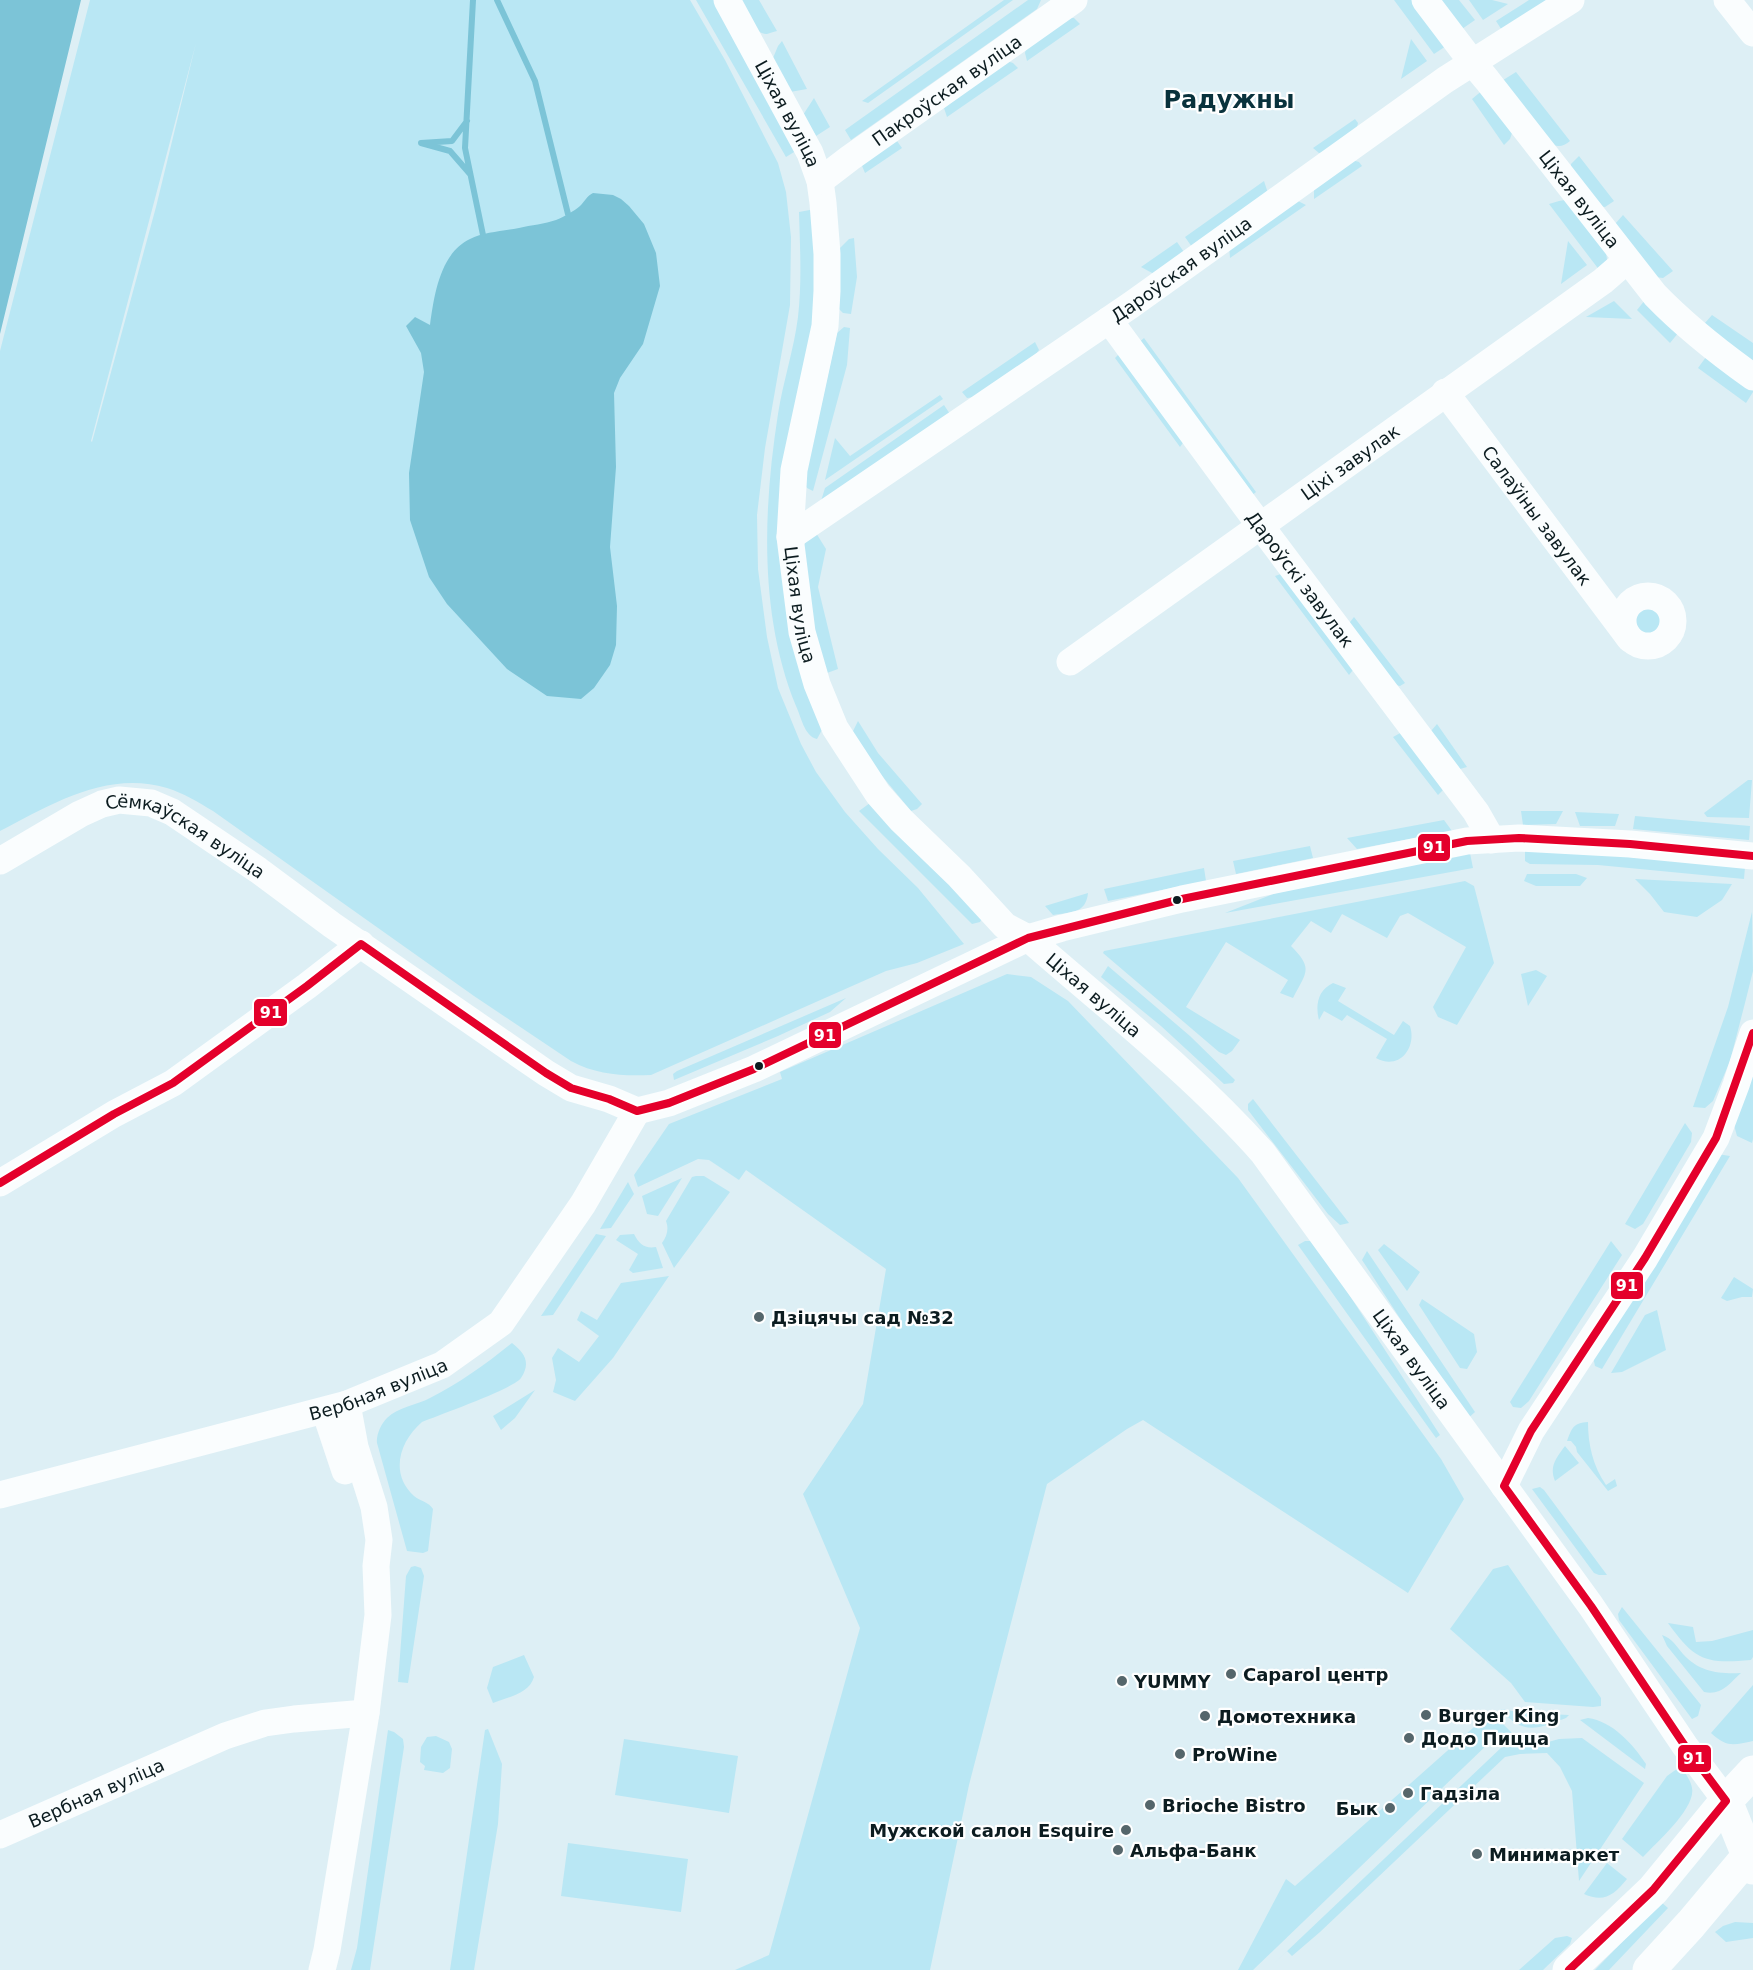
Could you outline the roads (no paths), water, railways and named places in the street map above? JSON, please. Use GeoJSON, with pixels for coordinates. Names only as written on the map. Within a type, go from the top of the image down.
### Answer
{"type":"FeatureCollection","features":[{"type":"Feature","properties":{"kind":"main road"},"geometry":{"type":"LineString","coordinates":[[1569,1970],[1653,1890],[1726,1801],[1753,1772]]}},
{"type":"Feature","properties":{"kind":"main road"},"geometry":{"type":"LineString","coordinates":[[1726,1801],[1753,1824]]}},
{"type":"Feature","properties":{"kind":"main road"},"geometry":{"type":"LineString","coordinates":[[1649,1970],[1751,1858],[1726,1801]]}},
{"type":"Feature","properties":{"kind":"street","name":"Ціхая вуліца"},"geometry":{"type":"LineString","coordinates":[[728,0],[810,153],[820,181],[827,254],[825,326],[794,470],[790,537],[802,633],[817,684],[834,728],[878,794],[1005,926],[1028,938],[1167,1057],[1230,1116],[1263,1153],[1591,1606],[1685,1746],[1726,1801]]}},
{"type":"Feature","properties":{"kind":"street","name":"Ціхая вуліца"},"geometry":{"type":"LineString","coordinates":[[1425,0],[1654,296],[1710,346],[1753,377]]}},
{"type":"Feature","properties":{"kind":"street","name":"Дароўская вуліца"},"geometry":{"type":"LineString","coordinates":[[790,537],[1131,305],[1472,62],[1571,0]]}},
{"type":"Feature","properties":{"kind":"street"},"geometry":{"type":"LineString","coordinates":[[1727,0],[1753,33]]}},
{"type":"Feature","properties":{"kind":"street","name":"Пакроўская вуліца"},"geometry":{"type":"LineString","coordinates":[[820,181],[1062,3]]}},
{"type":"Feature","properties":{"kind":"street","name":"Ціхі завулак"},"geometry":{"type":"LineString","coordinates":[[1070,662],[1603,281],[1626,261]]}},
{"type":"Feature","properties":{"kind":"street","name":"Дароўскі завулак"},"geometry":{"type":"LineString","coordinates":[[1109,320],[1476,812],[1492,840]]}},
{"type":"Feature","properties":{"kind":"street","name":"Салаўіны завулак"},"geometry":{"type":"LineString","coordinates":[[1445,392],[1630,639]]}},
{"type":"Feature","properties":{"kind":"street","name":"Сёмкаўская вуліца"},"geometry":{"type":"LineString","coordinates":[[0,861],[80,814],[102,804],[119,800],[152,803],[172,812],[258,870],[546,1073],[571,1088],[637,1111]]}},
{"type":"Feature","properties":{"kind":"street"},"geometry":{"type":"LineString","coordinates":[[637,1111],[680,1099],[754,1069],[1028,938],[1182,899],[1467,841],[1519,838],[1630,844],[1753,856]]}},
{"type":"Feature","properties":{"kind":"street"},"geometry":{"type":"LineString","coordinates":[[0,1183],[114,1114],[173,1083],[361,944]]}},
{"type":"Feature","properties":{"kind":"street"},"geometry":{"type":"LineString","coordinates":[[1504,1486],[1531,1431],[1645,1258],[1716,1138],[1753,1032]]}},
{"type":"Feature","properties":{"kind":"street","name":"Вербная вуліца"},"geometry":{"type":"LineString","coordinates":[[0,1496],[336,1408],[442,1365],[501,1323],[583,1204],[637,1111]]}},
{"type":"Feature","properties":{"kind":"street"},"geometry":{"type":"LineString","coordinates":[[322,1970],[366,1713],[378,1616],[376,1566],[365,1543],[339,1452],[336,1408]]}},
{"type":"Feature","properties":{"kind":"street","name":"Вербная вуліца"},"geometry":{"type":"LineString","coordinates":[[0,1835],[225,1736],[266,1723],[366,1713]]}},
{"type":"Feature","properties":{"kind":"waterway"},"geometry":{"type":"LineString","coordinates":[[473,0],[465,148],[483,235]]}},
{"type":"Feature","properties":{"kind":"waterway"},"geometry":{"type":"LineString","coordinates":[[497,0],[535,81],[568,214]]}},
{"type":"Feature","properties":{"kind":"waterway"},"geometry":{"type":"LineString","coordinates":[[467,121],[452,141],[421,143],[450,151],[470,174]]}},
{"type":"Feature","properties":{"kind":"place","name":"Дзіцячы сад №32"},"geometry":{"type":"Point","coordinates":[759,1317]}},
{"type":"Feature","properties":{"kind":"place","name":"Caparol центр"},"geometry":{"type":"Point","coordinates":[1231,1674]}},
{"type":"Feature","properties":{"kind":"place","name":"YUMMY"},"geometry":{"type":"Point","coordinates":[1122,1681]}},
{"type":"Feature","properties":{"kind":"place","name":"Burger King"},"geometry":{"type":"Point","coordinates":[1426,1715]}},
{"type":"Feature","properties":{"kind":"place","name":"Домотехника"},"geometry":{"type":"Point","coordinates":[1205,1716]}},
{"type":"Feature","properties":{"kind":"place","name":"Додо Пицца"},"geometry":{"type":"Point","coordinates":[1409,1738]}},
{"type":"Feature","properties":{"kind":"place","name":"ProWine"},"geometry":{"type":"Point","coordinates":[1180,1754]}},
{"type":"Feature","properties":{"kind":"place","name":"Гадзіла"},"geometry":{"type":"Point","coordinates":[1408,1793]}},
{"type":"Feature","properties":{"kind":"place","name":"Brioche Bistro"},"geometry":{"type":"Point","coordinates":[1150,1805]}},
{"type":"Feature","properties":{"kind":"place","name":"Бык"},"geometry":{"type":"Point","coordinates":[1390,1808]}},
{"type":"Feature","properties":{"kind":"place","name":"Мужской салон Esquire"},"geometry":{"type":"Point","coordinates":[1126,1830]}},
{"type":"Feature","properties":{"kind":"place","name":"Альфа-Банк"},"geometry":{"type":"Point","coordinates":[1118,1850]}},
{"type":"Feature","properties":{"kind":"place","name":"Минимаркет"},"geometry":{"type":"Point","coordinates":[1477,1854]}},
{"type":"Feature","properties":{"kind":"district","name":"Радужны"},"geometry":{"type":"Point","coordinates":[1229,100]}}]}
